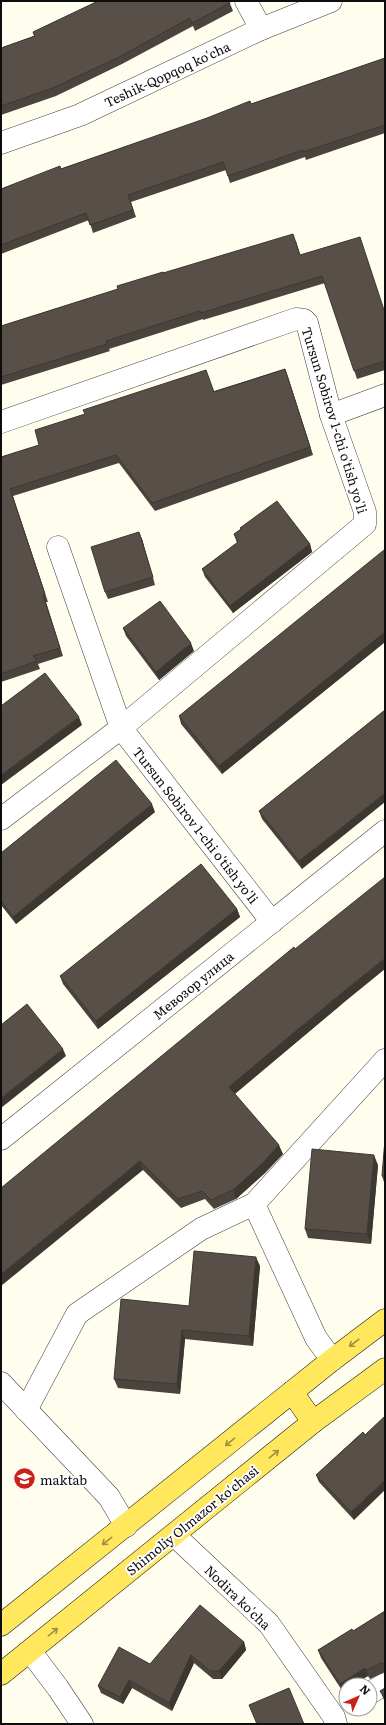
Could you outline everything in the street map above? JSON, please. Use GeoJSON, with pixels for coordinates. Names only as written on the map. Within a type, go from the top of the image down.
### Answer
{"type":"FeatureCollection","features":[{"type":"Feature","properties":{"kind":"main road"},"geometry":{"type":"LineString","coordinates":[[1,1625],[332,1360],[385,1320]]}},
{"type":"Feature","properties":{"kind":"main road","name":"Shimoliy Olmazor ko'chasi"},"geometry":{"type":"LineString","coordinates":[[1,1674],[174,1536],[313,1422],[385,1369]]}},
{"type":"Feature","properties":{"kind":"main road"},"geometry":{"type":"LineString","coordinates":[[292,1392],[313,1422]]}},
{"type":"Feature","properties":{"kind":"street"},"geometry":{"type":"LineString","coordinates":[[246,1],[261,29]]}},
{"type":"Feature","properties":{"kind":"street","name":"Teshik-Qopqoq ko'cha"},"geometry":{"type":"LineString","coordinates":[[1,143],[80,115],[261,29],[332,1]]}},
{"type":"Feature","properties":{"kind":"street","name":"Tursun Sobirov 1-chi o'tish yo'li"},"geometry":{"type":"LineString","coordinates":[[1,422],[296,319],[304,320],[307,323],[331,415],[365,512],[365,524],[122,728],[1,819]]}},
{"type":"Feature","properties":{"kind":"street"},"geometry":{"type":"LineString","coordinates":[[331,415],[385,395]]}},
{"type":"Feature","properties":{"kind":"street","name":"Tursun Sobirov 1-chi o'tish yo'li"},"geometry":{"type":"LineString","coordinates":[[58,547],[122,728],[272,922]]}},
{"type":"Feature","properties":{"kind":"street","name":"Мевозор улица"},"geometry":{"type":"LineString","coordinates":[[1,1139],[385,831]]}},
{"type":"Feature","properties":{"kind":"street"},"geometry":{"type":"LineString","coordinates":[[26,1410],[77,1314],[201,1229],[254,1204],[385,1060]]}},
{"type":"Feature","properties":{"kind":"street"},"geometry":{"type":"LineString","coordinates":[[254,1204],[316,1338],[332,1360]]}},
{"type":"Feature","properties":{"kind":"street"},"geometry":{"type":"LineString","coordinates":[[1,1383],[109,1498],[126,1526]]}},
{"type":"Feature","properties":{"kind":"street","name":"Nodira ko'cha"},"geometry":{"type":"LineString","coordinates":[[174,1536],[269,1624],[338,1716]]}},
{"type":"Feature","properties":{"kind":"street"},"geometry":{"type":"LineString","coordinates":[[30,1651],[58,1688],[82,1724]]}},
{"type":"Feature","properties":{"kind":"building"},"geometry":{"type":"Polygon","coordinates":[[[95,1],[229,1],[230,3],[192,23],[190,18],[119,57],[53,88],[1,106],[1,48],[35,36],[33,32],[96,2],[95,1]]]}},
{"type":"Feature","properties":{"kind":"building"},"geometry":{"type":"Polygon","coordinates":[[[385,58],[385,125],[303,152],[303,150],[228,176],[223,162],[128,195],[133,210],[90,225],[86,213],[1,245],[1,189],[60,166],[61,169],[207,118],[250,101],[251,104],[385,58]]]}},
{"type":"Feature","properties":{"kind":"building"},"geometry":{"type":"Polygon","coordinates":[[[293,234],[300,255],[360,237],[385,313],[385,361],[354,371],[322,276],[201,313],[200,311],[106,341],[107,344],[1,377],[1,326],[118,289],[117,286],[293,234]]]}},
{"type":"Feature","properties":{"kind":"building"},"geometry":{"type":"Polygon","coordinates":[[[285,369],[310,447],[152,503],[116,455],[10,489],[45,594],[43,595],[60,648],[33,656],[37,661],[1,674],[1,457],[39,445],[35,430],[85,414],[83,410],[206,370],[214,392],[285,369]]]}},
{"type":"Feature","properties":{"kind":"building"},"geometry":{"type":"Polygon","coordinates":[[[277,501],[310,544],[230,606],[202,569],[238,542],[234,534],[241,529],[240,528],[277,501]]]}},
{"type":"Feature","properties":{"kind":"building"},"geometry":{"type":"Polygon","coordinates":[[[139,532],[153,577],[105,592],[91,547],[139,532]]]}},
{"type":"Feature","properties":{"kind":"building"},"geometry":{"type":"Polygon","coordinates":[[[384,550],[385,632],[219,766],[179,716],[384,550]]]}},
{"type":"Feature","properties":{"kind":"building"},"geometry":{"type":"Polygon","coordinates":[[[160,601],[191,643],[156,672],[123,628],[160,601]]]}},
{"type":"Feature","properties":{"kind":"building"},"geometry":{"type":"Polygon","coordinates":[[[45,673],[79,717],[1,775],[1,706],[45,673]]]}},
{"type":"Feature","properties":{"kind":"building"},"geometry":{"type":"Polygon","coordinates":[[[385,710],[385,793],[299,861],[259,811],[385,710]]]}},
{"type":"Feature","properties":{"kind":"building"},"geometry":{"type":"Polygon","coordinates":[[[116,760],[152,804],[13,917],[1,901],[1,853],[116,760]]]}},
{"type":"Feature","properties":{"kind":"building"},"geometry":{"type":"Polygon","coordinates":[[[201,864],[237,909],[96,1021],[60,976],[201,864]]]}},
{"type":"Feature","properties":{"kind":"building"},"geometry":{"type":"Polygon","coordinates":[[[385,877],[385,958],[229,1087],[279,1145],[262,1164],[233,1190],[211,1200],[202,1191],[178,1199],[140,1161],[1,1274],[1,1188],[294,947],[295,949],[385,877]]]}},
{"type":"Feature","properties":{"kind":"building"},"geometry":{"type":"Polygon","coordinates":[[[27,1004],[63,1049],[1,1098],[1,1025],[27,1004]]]}},
{"type":"Feature","properties":{"kind":"building"},"geometry":{"type":"Polygon","coordinates":[[[385,1139],[385,1176],[382,1176],[385,1139]]]}},
{"type":"Feature","properties":{"kind":"building"},"geometry":{"type":"Polygon","coordinates":[[[312,1149],[374,1155],[367,1234],[305,1229],[312,1149]]]}},
{"type":"Feature","properties":{"kind":"building"},"geometry":{"type":"Polygon","coordinates":[[[194,1251],[256,1257],[249,1336],[182,1330],[177,1384],[114,1379],[121,1299],[189,1306],[194,1251]]]}},
{"type":"Feature","properties":{"kind":"building"},"geometry":{"type":"Polygon","coordinates":[[[385,1416],[385,1480],[351,1512],[316,1475],[363,1432],[365,1435],[385,1416]]]}},
{"type":"Feature","properties":{"kind":"building"},"geometry":{"type":"Polygon","coordinates":[[[200,1605],[244,1642],[219,1671],[210,1671],[191,1655],[169,1703],[129,1680],[120,1697],[98,1686],[119,1647],[150,1664],[200,1605]]]}},
{"type":"Feature","properties":{"kind":"building"},"geometry":{"type":"Polygon","coordinates":[[[385,1611],[385,1664],[381,1663],[367,1670],[365,1668],[351,1677],[338,1677],[338,1681],[318,1650],[352,1629],[353,1631],[385,1611]]]}},
{"type":"Feature","properties":{"kind":"building"},"geometry":{"type":"Polygon","coordinates":[[[289,1688],[304,1724],[257,1724],[249,1705],[289,1688]]]}},
{"type":"Feature","properties":{"kind":"building"},"geometry":{"type":"Polygon","coordinates":[[[385,1688],[385,1698],[380,1691],[385,1688]]]}},
{"type":"Feature","properties":{"kind":"place","name":"maktab"},"geometry":{"type":"Point","coordinates":[24,1479]}}]}
